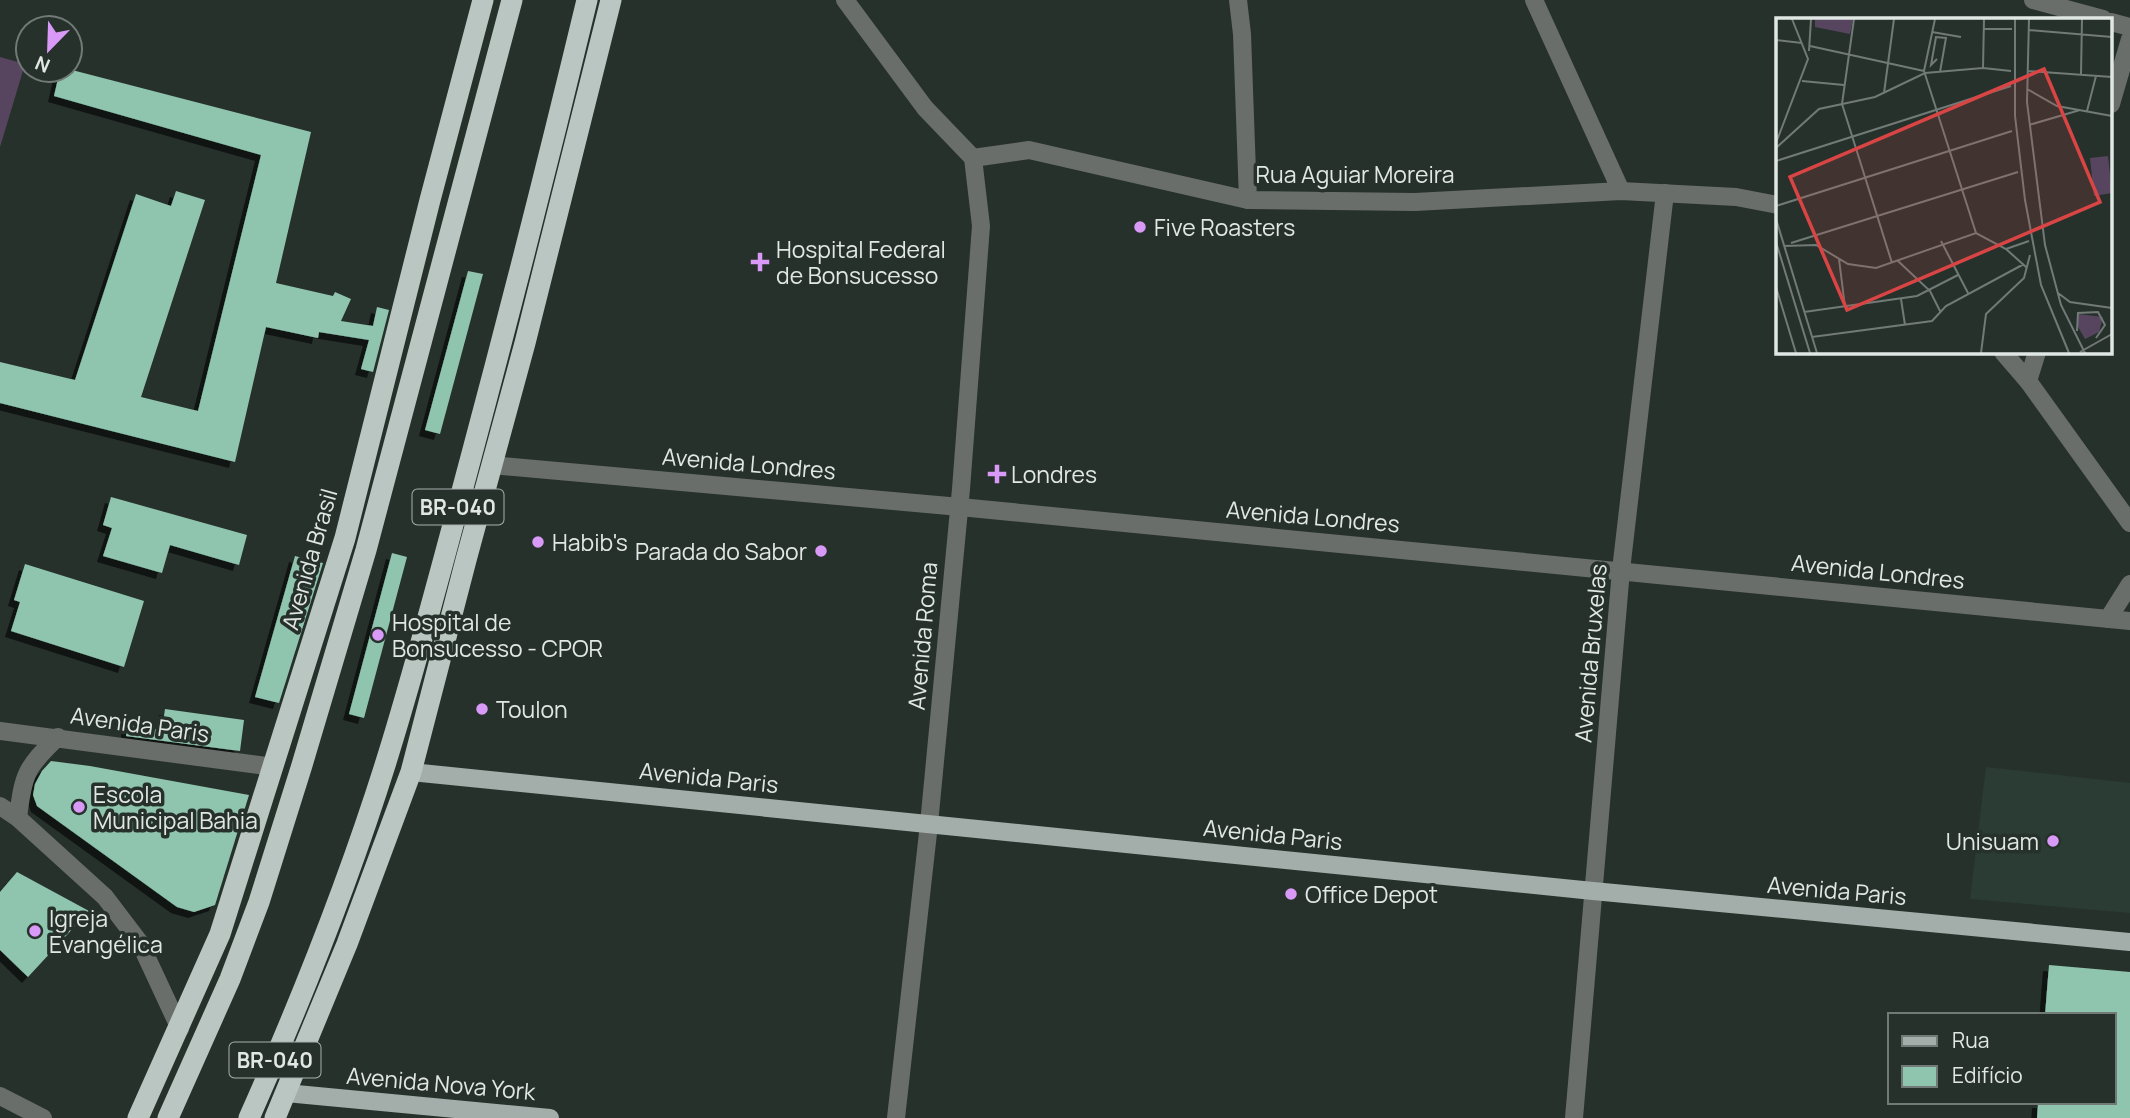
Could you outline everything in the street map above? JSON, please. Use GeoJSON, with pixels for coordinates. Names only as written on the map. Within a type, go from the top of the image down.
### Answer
{"type":"FeatureCollection","features":[{"type":"Feature","properties":{"kind":"highway","name":"Avenida Brasil"},"geometry":{"type":"LineString","coordinates":[[138,1118],[180,1029],[220,934],[345,538],[430,200],[484,0]]}},
{"type":"Feature","properties":{"kind":"highway","name":"BR-040"},"geometry":{"type":"LineString","coordinates":[[168,1118],[230,979],[259,902],[302,765],[369,537],[512,0]]}},
{"type":"Feature","properties":{"kind":"highway","name":"BR-040"},"geometry":{"type":"LineString","coordinates":[[249,1118],[300,1003],[386,761],[455,519],[529,243],[587,0]]}},
{"type":"Feature","properties":{"kind":"highway"},"geometry":{"type":"LineString","coordinates":[[275,1118],[346,944],[411,772],[525,343],[611,0]]}},
{"type":"Feature","properties":{"kind":"highway"},"geometry":{"type":"LineString","coordinates":[[150,1118],[180,1029]]}},
{"type":"Feature","properties":{"kind":"main road","name":"Avenida Paris"},"geometry":{"type":"LineString","coordinates":[[411,772],[2130,942]]}},
{"type":"Feature","properties":{"kind":"main road","name":"Avenida Nova York"},"geometry":{"type":"LineString","coordinates":[[286,1093],[550,1118]]}},
{"type":"Feature","properties":{"kind":"street"},"geometry":{"type":"LineString","coordinates":[[845,0],[913,93],[973,158]]}},
{"type":"Feature","properties":{"kind":"street"},"geometry":{"type":"LineString","coordinates":[[1238,0],[1242,34],[1248,200]]}},
{"type":"Feature","properties":{"kind":"street"},"geometry":{"type":"LineString","coordinates":[[1534,0],[1621,191]]}},
{"type":"Feature","properties":{"kind":"street"},"geometry":{"type":"LineString","coordinates":[[2033,0],[2099,18]]}},
{"type":"Feature","properties":{"kind":"street"},"geometry":{"type":"LineString","coordinates":[[2112,22],[2130,27]]}},
{"type":"Feature","properties":{"kind":"street"},"geometry":{"type":"LineString","coordinates":[[2112,101],[2130,39]]}},
{"type":"Feature","properties":{"kind":"street","name":"Rua Aguiar Moreira"},"geometry":{"type":"LineString","coordinates":[[973,158],[1029,150],[1248,200],[1415,201],[1621,191],[1736,197],[1776,205]]}},
{"type":"Feature","properties":{"kind":"street","name":"Avenida Roma"},"geometry":{"type":"LineString","coordinates":[[896,1118],[929,824],[960,507],[981,226],[973,158]]}},
{"type":"Feature","properties":{"kind":"street","name":"Avenida Bruxelas"},"geometry":{"type":"LineString","coordinates":[[1574,1118],[1621,570],[1665,193]]}},
{"type":"Feature","properties":{"kind":"street"},"geometry":{"type":"LineString","coordinates":[[2005,354],[2028,381],[2130,523]]}},
{"type":"Feature","properties":{"kind":"street"},"geometry":{"type":"LineString","coordinates":[[2028,381],[2036,354]]}},
{"type":"Feature","properties":{"kind":"street","name":"Avenida Londres"},"geometry":{"type":"LineString","coordinates":[[491,465],[960,507],[2130,621]]}},
{"type":"Feature","properties":{"kind":"street"},"geometry":{"type":"LineString","coordinates":[[2108,619],[2130,584]]}},
{"type":"Feature","properties":{"kind":"street","name":"Avenida Paris"},"geometry":{"type":"LineString","coordinates":[[0,731],[274,767]]}},
{"type":"Feature","properties":{"kind":"street"},"geometry":{"type":"LineString","coordinates":[[18,818],[26,775],[33,761],[58,737]]}},
{"type":"Feature","properties":{"kind":"street"},"geometry":{"type":"LineString","coordinates":[[0,806],[18,818],[105,897],[140,943],[180,1029]]}},
{"type":"Feature","properties":{"kind":"street"},"geometry":{"type":"LineString","coordinates":[[0,1096],[43,1118]]}},
{"type":"Feature","properties":{"kind":"shaded area"},"geometry":{"type":"Polygon","coordinates":[[[0,57],[14,61],[14,84],[19,84],[0,147],[0,57]]]}},
{"type":"Feature","properties":{"kind":"shaded area","name":"Unisuam"},"geometry":{"type":"Polygon","coordinates":[[[1986,767],[2130,783],[2130,913],[1970,899],[1986,767]]]}},
{"type":"Feature","properties":{"kind":"building"},"geometry":{"type":"Polygon","coordinates":[[[84,73],[311,132],[276,283],[333,296],[335,292],[351,299],[341,321],[373,326],[377,307],[389,310],[373,372],[361,369],[369,340],[319,332],[318,338],[266,327],[235,462],[0,403],[0,362],[75,380],[136,194],[171,206],[176,191],[205,200],[141,397],[198,411],[261,155],[54,96],[57,84],[84,84],[84,73]]]}},
{"type":"Feature","properties":{"kind":"building"},"geometry":{"type":"Polygon","coordinates":[[[468,271],[483,274],[440,434],[425,430],[468,271]]]}},
{"type":"Feature","properties":{"kind":"building"},"geometry":{"type":"Polygon","coordinates":[[[111,497],[247,535],[239,565],[170,545],[162,573],[103,556],[112,528],[103,525],[111,497]]]}},
{"type":"Feature","properties":{"kind":"building","name":"Hospital de Bonsucesso - CPOR"},"geometry":{"type":"Polygon","coordinates":[[[392,553],[407,557],[364,718],[349,714],[392,553]]]}},
{"type":"Feature","properties":{"kind":"building"},"geometry":{"type":"Polygon","coordinates":[[[295,556],[323,563],[279,703],[255,697],[295,556]]]}},
{"type":"Feature","properties":{"kind":"building"},"geometry":{"type":"Polygon","coordinates":[[[25,564],[144,601],[124,667],[11,631],[20,602],[14,600],[25,564]]]}},
{"type":"Feature","properties":{"kind":"building"},"geometry":{"type":"Polygon","coordinates":[[[165,709],[244,720],[240,751],[126,736],[128,725],[162,730],[165,709]]]}},
{"type":"Feature","properties":{"kind":"building","name":"Escola Municipal Bahia"},"geometry":{"type":"Polygon","coordinates":[[[51,761],[249,795],[215,905],[194,912],[177,907],[37,806],[33,795],[35,784],[51,761]]]}},
{"type":"Feature","properties":{"kind":"building","name":"Igreja Evangélica"},"geometry":{"type":"Polygon","coordinates":[[[17,872],[89,911],[28,977],[0,950],[0,892],[17,872]]]}},
{"type":"Feature","properties":{"kind":"building"},"geometry":{"type":"Polygon","coordinates":[[[2049,965],[2130,972],[2130,1118],[2037,1118],[2038,1104],[2116,1104],[2116,1013],[2045,1013],[2049,965]]]}},
{"type":"Feature","properties":{"kind":"place","name":"Five Roasters"},"geometry":{"type":"Point","coordinates":[1140,227]}},
{"type":"Feature","properties":{"kind":"place","name":"Hospital Federal de Bonsucesso"},"geometry":{"type":"Point","coordinates":[760,262]}},
{"type":"Feature","properties":{"kind":"place","name":"Londres"},"geometry":{"type":"Point","coordinates":[997,474]}},
{"type":"Feature","properties":{"kind":"place","name":"Habib's"},"geometry":{"type":"Point","coordinates":[538,542]}},
{"type":"Feature","properties":{"kind":"place","name":"Parada do Sabor"},"geometry":{"type":"Point","coordinates":[821,551]}},
{"type":"Feature","properties":{"kind":"place","name":"Hospital de Bonsucesso - CPOR"},"geometry":{"type":"Point","coordinates":[378,635]}},
{"type":"Feature","properties":{"kind":"place","name":"Toulon"},"geometry":{"type":"Point","coordinates":[482,709]}},
{"type":"Feature","properties":{"kind":"place","name":"Escola Municipal Bahia"},"geometry":{"type":"Point","coordinates":[79,807]}},
{"type":"Feature","properties":{"kind":"place","name":"Unisuam"},"geometry":{"type":"Point","coordinates":[2053,841]}},
{"type":"Feature","properties":{"kind":"place","name":"Office Depot"},"geometry":{"type":"Point","coordinates":[1291,894]}},
{"type":"Feature","properties":{"kind":"place","name":"Igreja Evangélica"},"geometry":{"type":"Point","coordinates":[35,931]}}]}
